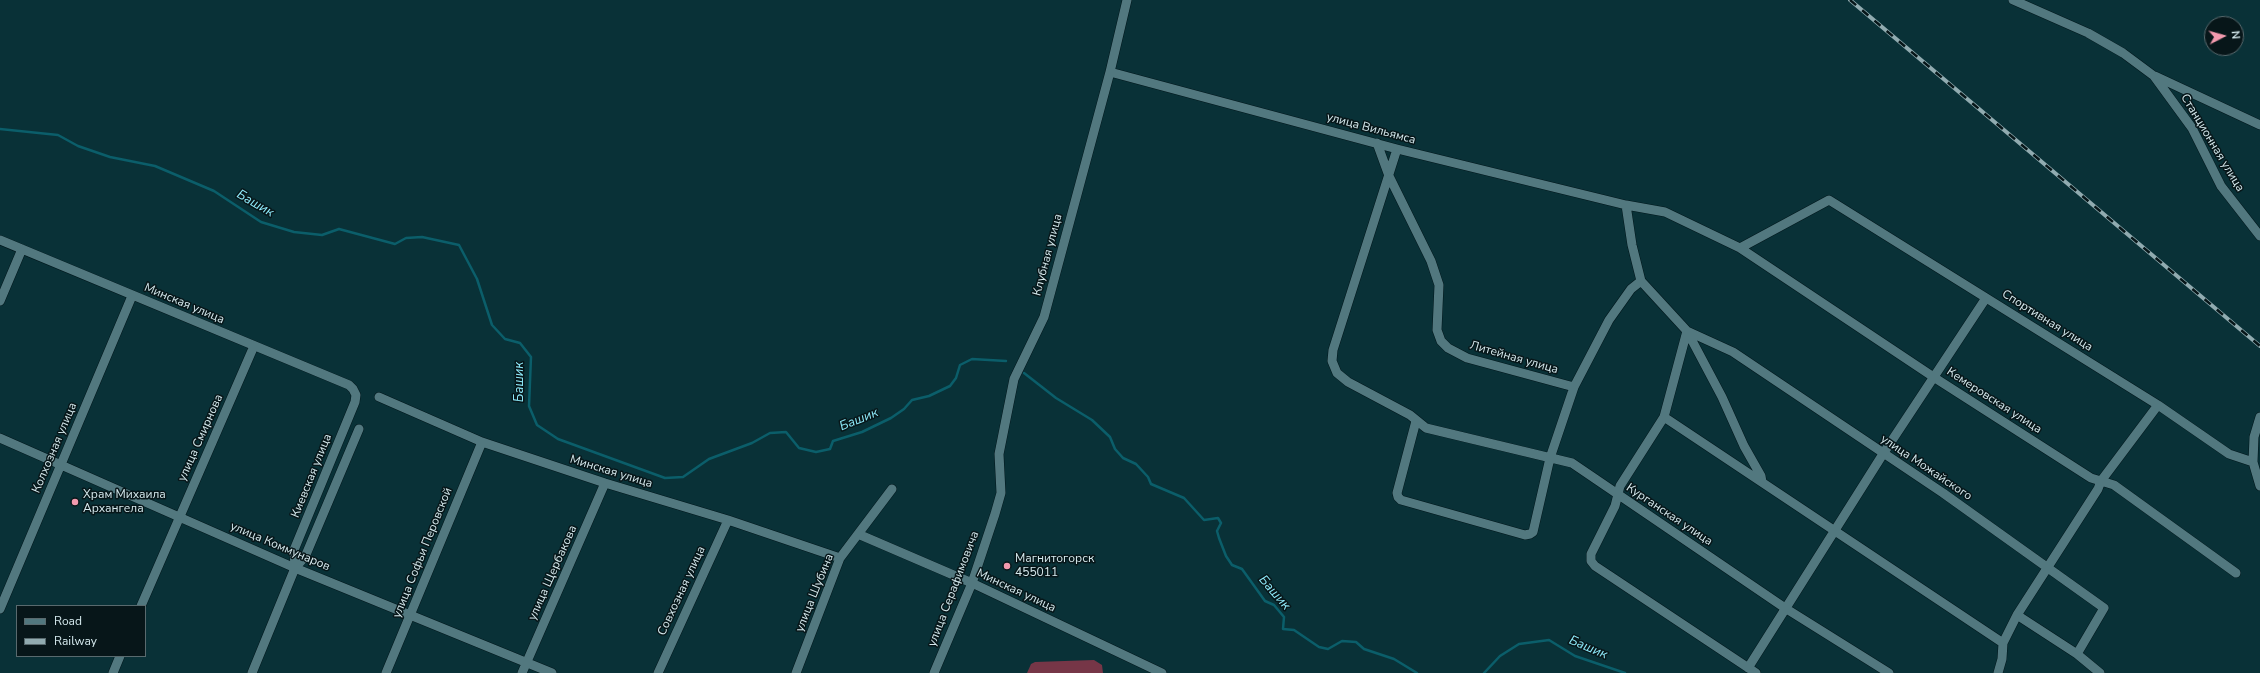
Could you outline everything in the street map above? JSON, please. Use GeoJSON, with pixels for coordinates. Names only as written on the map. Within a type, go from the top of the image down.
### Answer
{"type":"FeatureCollection","features":[{"type":"Feature","properties":{"kind":"street","name":"Клубная улица"},"geometry":{"type":"LineString","coordinates":[[995,514],[1000,493],[1000,454],[1014,379],[1044,318],[1110,72],[1127,0]]}},
{"type":"Feature","properties":{"kind":"street","name":"Станционная улица"},"geometry":{"type":"LineString","coordinates":[[2013,0],[2088,33],[2123,53],[2154,76],[2192,128],[2221,186],[2260,236]]}},
{"type":"Feature","properties":{"kind":"street","name":"улица Вильямса"},"geometry":{"type":"LineString","coordinates":[[1110,72],[1397,149],[1626,205],[1666,212],[1740,248]]}},
{"type":"Feature","properties":{"kind":"street"},"geometry":{"type":"LineString","coordinates":[[2154,76],[2260,125]]}},
{"type":"Feature","properties":{"kind":"street"},"geometry":{"type":"LineString","coordinates":[[1377,143],[1389,176]]}},
{"type":"Feature","properties":{"kind":"street","name":"Курганская улица"},"geometry":{"type":"LineString","coordinates":[[1397,149],[1333,350],[1332,361],[1337,374],[1348,382],[1410,415],[1426,428],[1572,463],[1785,608],[1889,673]]}},
{"type":"Feature","properties":{"kind":"street","name":"Литейная улица"},"geometry":{"type":"LineString","coordinates":[[1389,176],[1433,267],[1439,285],[1437,330],[1441,341],[1448,348],[1467,358],[1574,387]]}},
{"type":"Feature","properties":{"kind":"street","name":"Спортивная улица"},"geometry":{"type":"LineString","coordinates":[[1740,248],[1829,200],[2158,405],[2229,454],[2253,462]]}},
{"type":"Feature","properties":{"kind":"street"},"geometry":{"type":"LineString","coordinates":[[1626,205],[1632,245],[1641,281],[1688,331],[1722,398],[1744,446],[1761,476],[1762,482]]}},
{"type":"Feature","properties":{"kind":"street","name":"Минская улица"},"geometry":{"type":"LineString","coordinates":[[0,240],[349,385],[356,395]]}},
{"type":"Feature","properties":{"kind":"street","name":"Кемеровская улица"},"geometry":{"type":"LineString","coordinates":[[1740,248],[1935,378],[2091,478],[2114,486],[2236,573]]}},
{"type":"Feature","properties":{"kind":"street"},"geometry":{"type":"LineString","coordinates":[[0,301],[22,249]]}},
{"type":"Feature","properties":{"kind":"street"},"geometry":{"type":"LineString","coordinates":[[1416,421],[1397,493],[1401,500],[1525,535],[1533,532],[1550,458],[1574,387],[1609,320],[1631,288],[1641,281]]}},
{"type":"Feature","properties":{"kind":"street","name":"Колхозная улица"},"geometry":{"type":"LineString","coordinates":[[0,609],[132,296]]}},
{"type":"Feature","properties":{"kind":"street"},"geometry":{"type":"LineString","coordinates":[[1688,331],[1664,417],[1620,486],[1615,506],[1591,554],[1591,561],[1595,566],[1752,670],[1785,608],[1883,454],[1935,378],[1986,298]]}},
{"type":"Feature","properties":{"kind":"street","name":"улица Можайского"},"geometry":{"type":"LineString","coordinates":[[1688,331],[1733,352],[1943,493],[2104,608],[2077,654]]}},
{"type":"Feature","properties":{"kind":"street","name":"улица Смирнова"},"geometry":{"type":"LineString","coordinates":[[141,605],[254,346]]}},
{"type":"Feature","properties":{"kind":"street","name":"Киевская улица"},"geometry":{"type":"LineString","coordinates":[[295,568],[294,550],[355,402],[356,395]]}},
{"type":"Feature","properties":{"kind":"street","name":"Минская улица"},"geometry":{"type":"LineString","coordinates":[[380,397],[482,442],[605,483],[728,520],[840,558]]}},
{"type":"Feature","properties":{"kind":"street"},"geometry":{"type":"LineString","coordinates":[[1998,673],[2002,658],[2003,643],[2017,615],[2098,490],[2101,481],[2158,405]]}},
{"type":"Feature","properties":{"kind":"street"},"geometry":{"type":"LineString","coordinates":[[1664,417],[2003,643]]}},
{"type":"Feature","properties":{"kind":"street"},"geometry":{"type":"LineString","coordinates":[[2260,417],[2254,437],[2253,462],[2260,486]]}},
{"type":"Feature","properties":{"kind":"street","name":"Киевская улица"},"geometry":{"type":"LineString","coordinates":[[252,673],[295,568],[305,557],[359,429]]}},
{"type":"Feature","properties":{"kind":"street","name":"улица Коммунаров"},"geometry":{"type":"LineString","coordinates":[[0,438],[62,464],[295,568],[411,614],[552,673]]}},
{"type":"Feature","properties":{"kind":"street","name":"улица Софьи Перовской"},"geometry":{"type":"LineString","coordinates":[[386,673],[482,442]]}},
{"type":"Feature","properties":{"kind":"street"},"geometry":{"type":"LineString","coordinates":[[336,448],[349,453]]}},
{"type":"Feature","properties":{"kind":"street","name":"улица Щербакова"},"geometry":{"type":"LineString","coordinates":[[522,673],[605,483]]}},
{"type":"Feature","properties":{"kind":"street","name":"улица Шубина"},"geometry":{"type":"LineString","coordinates":[[796,673],[840,558],[892,489]]}},
{"type":"Feature","properties":{"kind":"street","name":"улица Серафимовича"},"geometry":{"type":"LineString","coordinates":[[934,673],[972,583],[995,514]]}},
{"type":"Feature","properties":{"kind":"street","name":"Совхозная улица"},"geometry":{"type":"LineString","coordinates":[[658,673],[728,520]]}},
{"type":"Feature","properties":{"kind":"street","name":"Минская улица"},"geometry":{"type":"LineString","coordinates":[[858,534],[972,583],[1162,673]]}},
{"type":"Feature","properties":{"kind":"street"},"geometry":{"type":"LineString","coordinates":[[2017,615],[2077,654],[2100,673]]}},
{"type":"Feature","properties":{"kind":"street"},"geometry":{"type":"LineString","coordinates":[[113,673],[120,657]]}},
{"type":"Feature","properties":{"kind":"shaded area"},"geometry":{"type":"Polygon","coordinates":[[[1094,660],[1102,665],[1103,673],[1027,673],[1031,664],[1035,662],[1094,660]]]}},
{"type":"Feature","properties":{"kind":"waterway","name":"Башик"},"geometry":{"type":"LineString","coordinates":[[0,129],[58,135],[78,146],[110,157],[155,166],[214,191],[261,222],[294,232],[322,235],[339,229],[395,244],[406,238],[422,237],[459,245],[477,279],[492,325],[505,339],[520,343],[531,357],[529,406],[537,425],[558,439],[665,478],[683,477],[709,459],[752,443],[770,433],[786,432],[799,448],[816,452],[830,449],[833,441],[862,432],[891,418],[904,409],[912,400],[929,396],[950,386],[956,378],[960,365],[972,359],[1006,361]]}},
{"type":"Feature","properties":{"kind":"waterway","name":"Башик"},"geometry":{"type":"LineString","coordinates":[[1024,373],[1056,398],[1092,420],[1110,437],[1115,449],[1123,458],[1136,464],[1148,477],[1151,484],[1184,498],[1204,520],[1218,518],[1221,523],[1217,531],[1226,556],[1232,565],[1242,569],[1265,601],[1274,605],[1284,617],[1283,629],[1294,630],[1319,647],[1328,649],[1342,641],[1356,642],[1364,649],[1394,659],[1417,673]]}},
{"type":"Feature","properties":{"kind":"waterway","name":"Башик"},"geometry":{"type":"LineString","coordinates":[[1484,673],[1500,656],[1519,644],[1549,640],[1575,656],[1625,673]]}},
{"type":"Feature","properties":{"kind":"railway"},"geometry":{"type":"LineString","coordinates":[[1850,0],[2260,346]]}},
{"type":"Feature","properties":{"kind":"place","name":"Храм Михаила Архангела"},"geometry":{"type":"Point","coordinates":[75,502]}},
{"type":"Feature","properties":{"kind":"place","name":"Магнитогорск 455011"},"geometry":{"type":"Point","coordinates":[1007,566]}}]}
